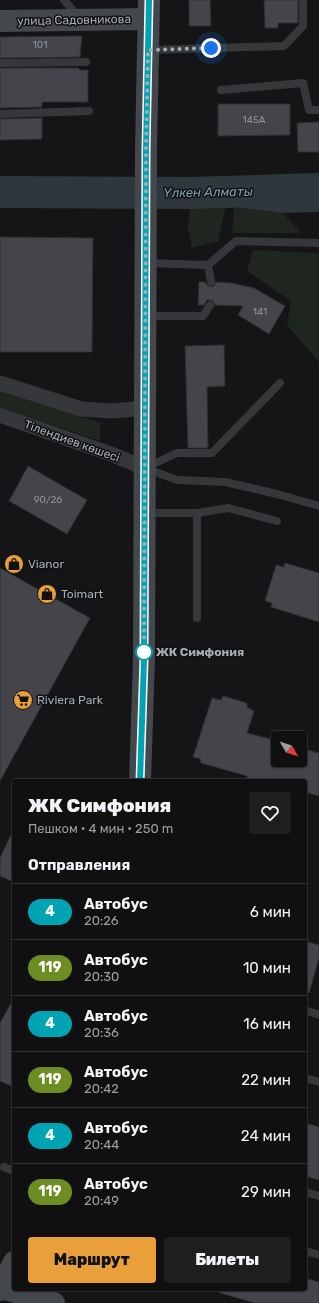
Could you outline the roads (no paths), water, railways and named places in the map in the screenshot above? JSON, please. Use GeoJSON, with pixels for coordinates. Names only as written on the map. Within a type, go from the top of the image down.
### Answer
{"type":"FeatureCollection","features":[{"type":"Feature","properties":{"kind":"main road","name":"улица Садовникова"},"geometry":{"type":"LineString","coordinates":[[0,21],[81,20],[149,10]]}},
{"type":"Feature","properties":{"kind":"main road"},"geometry":{"type":"LineString","coordinates":[[140,779],[144,660],[146,150],[149,10]]}},
{"type":"Feature","properties":{"kind":"main road"},"geometry":{"type":"LineString","coordinates":[[12,1266],[1,1289],[54,1303]]}},
{"type":"Feature","properties":{"kind":"street"},"geometry":{"type":"LineString","coordinates":[[0,383],[81,409],[112,411],[145,408]]}},
{"type":"Feature","properties":{"kind":"street","name":"Тілендиев көшесі"},"geometry":{"type":"LineString","coordinates":[[0,415],[111,454],[145,468]]}},
{"type":"Feature","properties":{"kind":"lane"},"geometry":{"type":"LineString","coordinates":[[64,0],[81,20]]}},
{"type":"Feature","properties":{"kind":"lane"},"geometry":{"type":"LineString","coordinates":[[148,50],[284,46],[304,26],[303,0]]}},
{"type":"Feature","properties":{"kind":"lane"},"geometry":{"type":"LineString","coordinates":[[0,63],[86,62]]}},
{"type":"Feature","properties":{"kind":"lane"},"geometry":{"type":"LineString","coordinates":[[221,90],[303,83],[309,110],[319,110]]}},
{"type":"Feature","properties":{"kind":"lane"},"geometry":{"type":"LineString","coordinates":[[0,114],[89,112]]}},
{"type":"Feature","properties":{"kind":"lane"},"geometry":{"type":"LineString","coordinates":[[146,263],[208,265],[236,241],[319,243]]}},
{"type":"Feature","properties":{"kind":"lane"},"geometry":{"type":"LineString","coordinates":[[208,265],[211,282]]}},
{"type":"Feature","properties":{"kind":"lane"},"geometry":{"type":"LineString","coordinates":[[145,316],[204,316],[210,305]]}},
{"type":"Feature","properties":{"kind":"lane"},"geometry":{"type":"LineString","coordinates":[[145,468],[177,453],[212,453],[280,383]]}},
{"type":"Feature","properties":{"kind":"lane"},"geometry":{"type":"LineString","coordinates":[[145,468],[177,480],[225,482],[277,494],[319,506]]}},
{"type":"Feature","properties":{"kind":"lane"},"geometry":{"type":"LineString","coordinates":[[144,513],[197,513],[228,508],[277,521]]}},
{"type":"Feature","properties":{"kind":"lane"},"geometry":{"type":"LineString","coordinates":[[197,513],[197,618]]}},
{"type":"Feature","properties":{"kind":"lane"},"geometry":{"type":"LineString","coordinates":[[307,1011],[319,1014]]}},
{"type":"Feature","properties":{"kind":"lane"},"geometry":{"type":"LineString","coordinates":[[307,1079],[319,1082]]}},
{"type":"Feature","properties":{"kind":"lane"},"geometry":{"type":"LineString","coordinates":[[4,1167],[12,1170]]}},
{"type":"Feature","properties":{"kind":"lane"},"geometry":{"type":"LineString","coordinates":[[307,1193],[319,1196]]}},
{"type":"Feature","properties":{"kind":"lane"},"geometry":{"type":"LineString","coordinates":[[307,1252],[319,1255]]}},
{"type":"Feature","properties":{"kind":"waterway","name":"Үлкен Алматы"},"geometry":{"type":"LineString","coordinates":[[0,192],[188,193],[319,189]]}},
{"type":"Feature","properties":{"kind":"place","name":"Vianor"},"geometry":{"type":"Point","coordinates":[14,564]}},
{"type":"Feature","properties":{"kind":"place","name":"Toimart"},"geometry":{"type":"Point","coordinates":[47,594]}},
{"type":"Feature","properties":{"kind":"place","name":"ЖК Симфония"},"geometry":{"type":"Point","coordinates":[144,652]}},
{"type":"Feature","properties":{"kind":"place","name":"Riviera Park"},"geometry":{"type":"Point","coordinates":[23,700]}}]}
